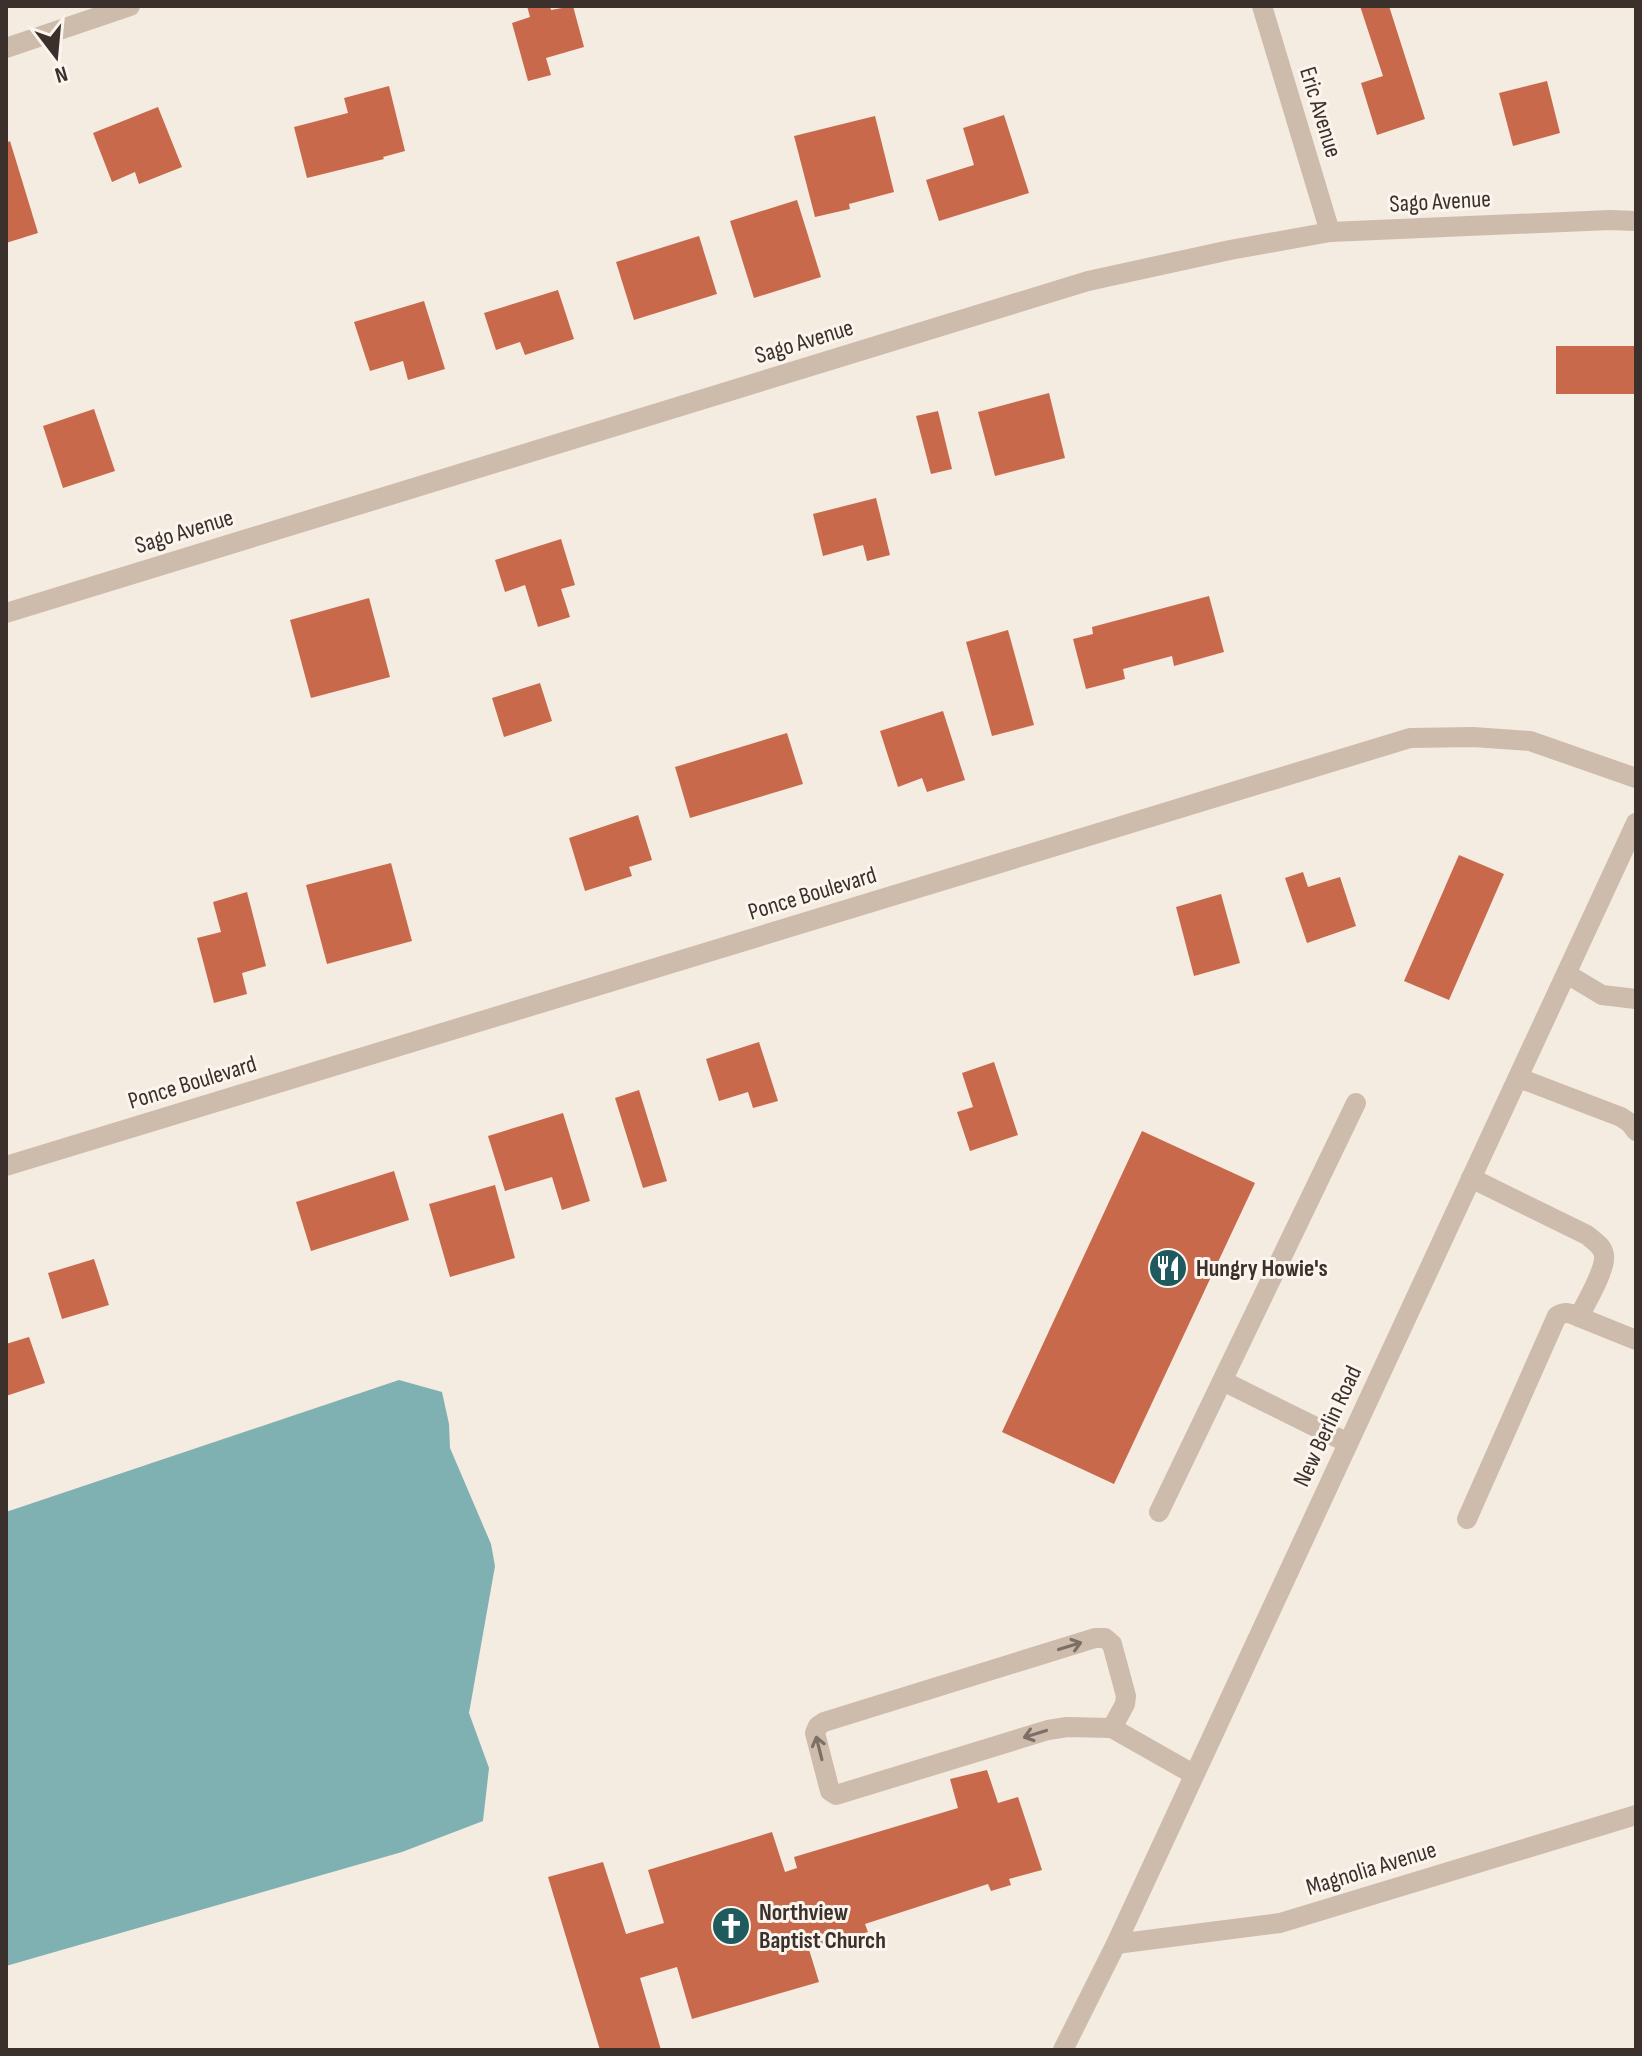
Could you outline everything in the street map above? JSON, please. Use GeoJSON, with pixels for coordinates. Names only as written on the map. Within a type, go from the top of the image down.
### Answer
{"type":"FeatureCollection","features":[{"type":"Feature","properties":{"kind":"street"},"geometry":{"type":"LineString","coordinates":[[6,48],[130,6]]}},
{"type":"Feature","properties":{"kind":"street","name":"Eric Avenue"},"geometry":{"type":"LineString","coordinates":[[1262,6],[1330,232]]}},
{"type":"Feature","properties":{"kind":"street","name":"Sago Avenue"},"geometry":{"type":"LineString","coordinates":[[6,613],[1088,281],[1330,232],[1636,221]]}},
{"type":"Feature","properties":{"kind":"street","name":"Ponce Boulevard"},"geometry":{"type":"LineString","coordinates":[[6,1166],[1410,738],[1473,737],[1530,741],[1636,778]]}},
{"type":"Feature","properties":{"kind":"street","name":"New Berlin Road"},"geometry":{"type":"LineString","coordinates":[[1063,2050],[1116,1944],[1636,823]]}},
{"type":"Feature","properties":{"kind":"street"},"geometry":{"type":"LineString","coordinates":[[1567,974],[1602,995],[1636,999]]}},
{"type":"Feature","properties":{"kind":"street"},"geometry":{"type":"LineString","coordinates":[[1519,1078],[1621,1117],[1636,1131]]}},
{"type":"Feature","properties":{"kind":"street"},"geometry":{"type":"LineString","coordinates":[[1159,1512],[1356,1103]]}},
{"type":"Feature","properties":{"kind":"street"},"geometry":{"type":"LineString","coordinates":[[1471,1178],[1587,1235],[1600,1245],[1604,1254],[1603,1266],[1579,1317]]}},
{"type":"Feature","properties":{"kind":"street"},"geometry":{"type":"LineString","coordinates":[[1467,1519],[1557,1316],[1570,1313],[1636,1340]]}},
{"type":"Feature","properties":{"kind":"street"},"geometry":{"type":"LineString","coordinates":[[1223,1381],[1348,1443]]}},
{"type":"Feature","properties":{"kind":"street"},"geometry":{"type":"LineString","coordinates":[[1112,1728],[1126,1696],[1112,1644],[1105,1638],[1095,1638],[824,1722],[815,1733],[830,1791],[836,1795],[1048,1730],[1067,1727],[1112,1728],[1193,1774]]}},
{"type":"Feature","properties":{"kind":"street","name":"Magnolia Avenue"},"geometry":{"type":"LineString","coordinates":[[1116,1944],[1280,1923],[1636,1815]]}},
{"type":"Feature","properties":{"kind":"water"},"geometry":{"type":"Polygon","coordinates":[[[399,1380],[442,1392],[449,1424],[450,1448],[491,1544],[495,1566],[469,1713],[489,1768],[483,1821],[402,1852],[6,1966],[6,1512],[399,1380]]]}},
{"type":"Feature","properties":{"kind":"building"},"geometry":{"type":"Polygon","coordinates":[[[527,6],[550,6],[551,10],[573,6],[584,47],[546,58],[551,75],[528,81],[512,23],[530,17],[527,6]]]}},
{"type":"Feature","properties":{"kind":"building"},"geometry":{"type":"Polygon","coordinates":[[[1360,6],[1389,6],[1425,119],[1377,135],[1361,83],[1383,76],[1360,6]]]}},
{"type":"Feature","properties":{"kind":"building"},"geometry":{"type":"Polygon","coordinates":[[[1547,81],[1560,133],[1513,146],[1499,93],[1547,81]]]}},
{"type":"Feature","properties":{"kind":"building"},"geometry":{"type":"Polygon","coordinates":[[[389,86],[405,151],[307,178],[294,127],[348,113],[344,98],[389,86]]]}},
{"type":"Feature","properties":{"kind":"building"},"geometry":{"type":"Polygon","coordinates":[[[158,107],[182,167],[139,184],[135,172],[112,182],[93,133],[158,107]]]}},
{"type":"Feature","properties":{"kind":"building"},"geometry":{"type":"Polygon","coordinates":[[[1004,115],[1029,193],[939,221],[926,180],[974,165],[963,128],[1004,115]]]}},
{"type":"Feature","properties":{"kind":"building"},"geometry":{"type":"Polygon","coordinates":[[[875,116],[894,192],[849,204],[850,209],[815,217],[794,136],[875,116]]]}},
{"type":"Feature","properties":{"kind":"building"},"geometry":{"type":"Polygon","coordinates":[[[10,141],[38,233],[6,243],[6,143],[10,141]]]}},
{"type":"Feature","properties":{"kind":"building"},"geometry":{"type":"Polygon","coordinates":[[[797,200],[821,277],[754,298],[730,221],[797,200]]]}},
{"type":"Feature","properties":{"kind":"building"},"geometry":{"type":"Polygon","coordinates":[[[699,236],[717,294],[634,320],[616,262],[699,236]]]}},
{"type":"Feature","properties":{"kind":"building"},"geometry":{"type":"Polygon","coordinates":[[[558,290],[574,339],[525,355],[520,342],[496,350],[484,313],[558,290]]]}},
{"type":"Feature","properties":{"kind":"building"},"geometry":{"type":"Polygon","coordinates":[[[424,301],[445,369],[408,380],[403,361],[370,371],[354,322],[424,301]]]}},
{"type":"Feature","properties":{"kind":"building"},"geometry":{"type":"Polygon","coordinates":[[[1556,346],[1636,346],[1636,394],[1556,394],[1556,346]]]}},
{"type":"Feature","properties":{"kind":"building"},"geometry":{"type":"Polygon","coordinates":[[[1049,393],[1065,458],[995,476],[978,412],[1049,393]]]}},
{"type":"Feature","properties":{"kind":"building"},"geometry":{"type":"Polygon","coordinates":[[[94,409],[115,471],[63,488],[43,426],[94,409]]]}},
{"type":"Feature","properties":{"kind":"building"},"geometry":{"type":"Polygon","coordinates":[[[938,411],[952,469],[931,474],[916,416],[938,411]]]}},
{"type":"Feature","properties":{"kind":"building"},"geometry":{"type":"Polygon","coordinates":[[[876,498],[890,555],[867,561],[863,545],[823,556],[813,514],[876,498]]]}},
{"type":"Feature","properties":{"kind":"building"},"geometry":{"type":"Polygon","coordinates":[[[561,539],[575,585],[561,589],[570,617],[538,627],[525,585],[505,592],[495,560],[561,539]]]}},
{"type":"Feature","properties":{"kind":"building"},"geometry":{"type":"Polygon","coordinates":[[[1209,596],[1224,652],[1174,666],[1172,656],[1123,669],[1125,679],[1086,689],[1073,639],[1093,634],[1092,627],[1209,596]]]}},
{"type":"Feature","properties":{"kind":"building"},"geometry":{"type":"Polygon","coordinates":[[[369,598],[390,677],[311,698],[290,620],[369,598]]]}},
{"type":"Feature","properties":{"kind":"building"},"geometry":{"type":"Polygon","coordinates":[[[1008,630],[1034,725],[992,736],[966,642],[1008,630]]]}},
{"type":"Feature","properties":{"kind":"building"},"geometry":{"type":"Polygon","coordinates":[[[540,683],[552,721],[504,737],[492,698],[540,683]]]}},
{"type":"Feature","properties":{"kind":"building"},"geometry":{"type":"Polygon","coordinates":[[[943,711],[965,780],[927,792],[922,778],[898,787],[880,731],[943,711]]]}},
{"type":"Feature","properties":{"kind":"building"},"geometry":{"type":"Polygon","coordinates":[[[787,733],[803,784],[690,818],[675,767],[787,733]]]}},
{"type":"Feature","properties":{"kind":"building"},"geometry":{"type":"Polygon","coordinates":[[[638,815],[652,860],[629,867],[632,876],[585,891],[569,838],[638,815]]]}},
{"type":"Feature","properties":{"kind":"building"},"geometry":{"type":"Polygon","coordinates":[[[1459,855],[1504,874],[1449,1000],[1404,981],[1459,855]]]}},
{"type":"Feature","properties":{"kind":"building"},"geometry":{"type":"Polygon","coordinates":[[[391,863],[412,941],[327,964],[306,885],[391,863]]]}},
{"type":"Feature","properties":{"kind":"building"},"geometry":{"type":"Polygon","coordinates":[[[1303,872],[1308,887],[1340,877],[1356,926],[1307,943],[1285,878],[1303,872]]]}},
{"type":"Feature","properties":{"kind":"building"},"geometry":{"type":"Polygon","coordinates":[[[247,892],[266,966],[242,973],[247,994],[214,1003],[197,938],[221,932],[213,902],[247,892]]]}},
{"type":"Feature","properties":{"kind":"building"},"geometry":{"type":"Polygon","coordinates":[[[1221,894],[1240,963],[1194,976],[1176,907],[1221,894]]]}},
{"type":"Feature","properties":{"kind":"building"},"geometry":{"type":"Polygon","coordinates":[[[759,1042],[778,1101],[753,1108],[748,1092],[719,1101],[706,1059],[759,1042]]]}},
{"type":"Feature","properties":{"kind":"building"},"geometry":{"type":"Polygon","coordinates":[[[994,1062],[1018,1135],[970,1151],[957,1112],[973,1107],[962,1073],[994,1062]]]}},
{"type":"Feature","properties":{"kind":"building"},"geometry":{"type":"Polygon","coordinates":[[[639,1090],[667,1181],[643,1188],[615,1098],[639,1090]]]}},
{"type":"Feature","properties":{"kind":"building"},"geometry":{"type":"Polygon","coordinates":[[[563,1113],[590,1201],[562,1210],[552,1177],[505,1191],[488,1136],[563,1113]]]}},
{"type":"Feature","properties":{"kind":"building"},"geometry":{"type":"Polygon","coordinates":[[[1142,1131],[1255,1183],[1114,1484],[1002,1432],[1142,1131]]]}},
{"type":"Feature","properties":{"kind":"building"},"geometry":{"type":"Polygon","coordinates":[[[394,1171],[409,1220],[311,1251],[296,1202],[394,1171]]]}},
{"type":"Feature","properties":{"kind":"building"},"geometry":{"type":"Polygon","coordinates":[[[495,1185],[515,1258],[450,1277],[429,1204],[495,1185]]]}},
{"type":"Feature","properties":{"kind":"building"},"geometry":{"type":"Polygon","coordinates":[[[94,1259],[109,1305],[62,1319],[48,1273],[94,1259]]]}},
{"type":"Feature","properties":{"kind":"building"},"geometry":{"type":"Polygon","coordinates":[[[29,1337],[45,1383],[6,1396],[6,1344],[29,1337]]]}},
{"type":"Feature","properties":{"kind":"building"},"geometry":{"type":"Polygon","coordinates":[[[987,1770],[998,1803],[1018,1797],[1042,1870],[1009,1879],[1011,1885],[991,1891],[988,1884],[865,1924],[868,1932],[822,1945],[819,1940],[807,1943],[819,1982],[692,2019],[677,1967],[640,1978],[661,2050],[600,2050],[548,1877],[603,1862],[626,1934],[664,1923],[648,1870],[772,1832],[785,1872],[797,1868],[794,1857],[958,1808],[950,1779],[987,1770]]]}},
{"type":"Feature","properties":{"kind":"place","name":"Hungry Howie's"},"geometry":{"type":"Point","coordinates":[1168,1268]}},
{"type":"Feature","properties":{"kind":"place","name":"Northview Baptist Church"},"geometry":{"type":"Point","coordinates":[731,1926]}}]}
